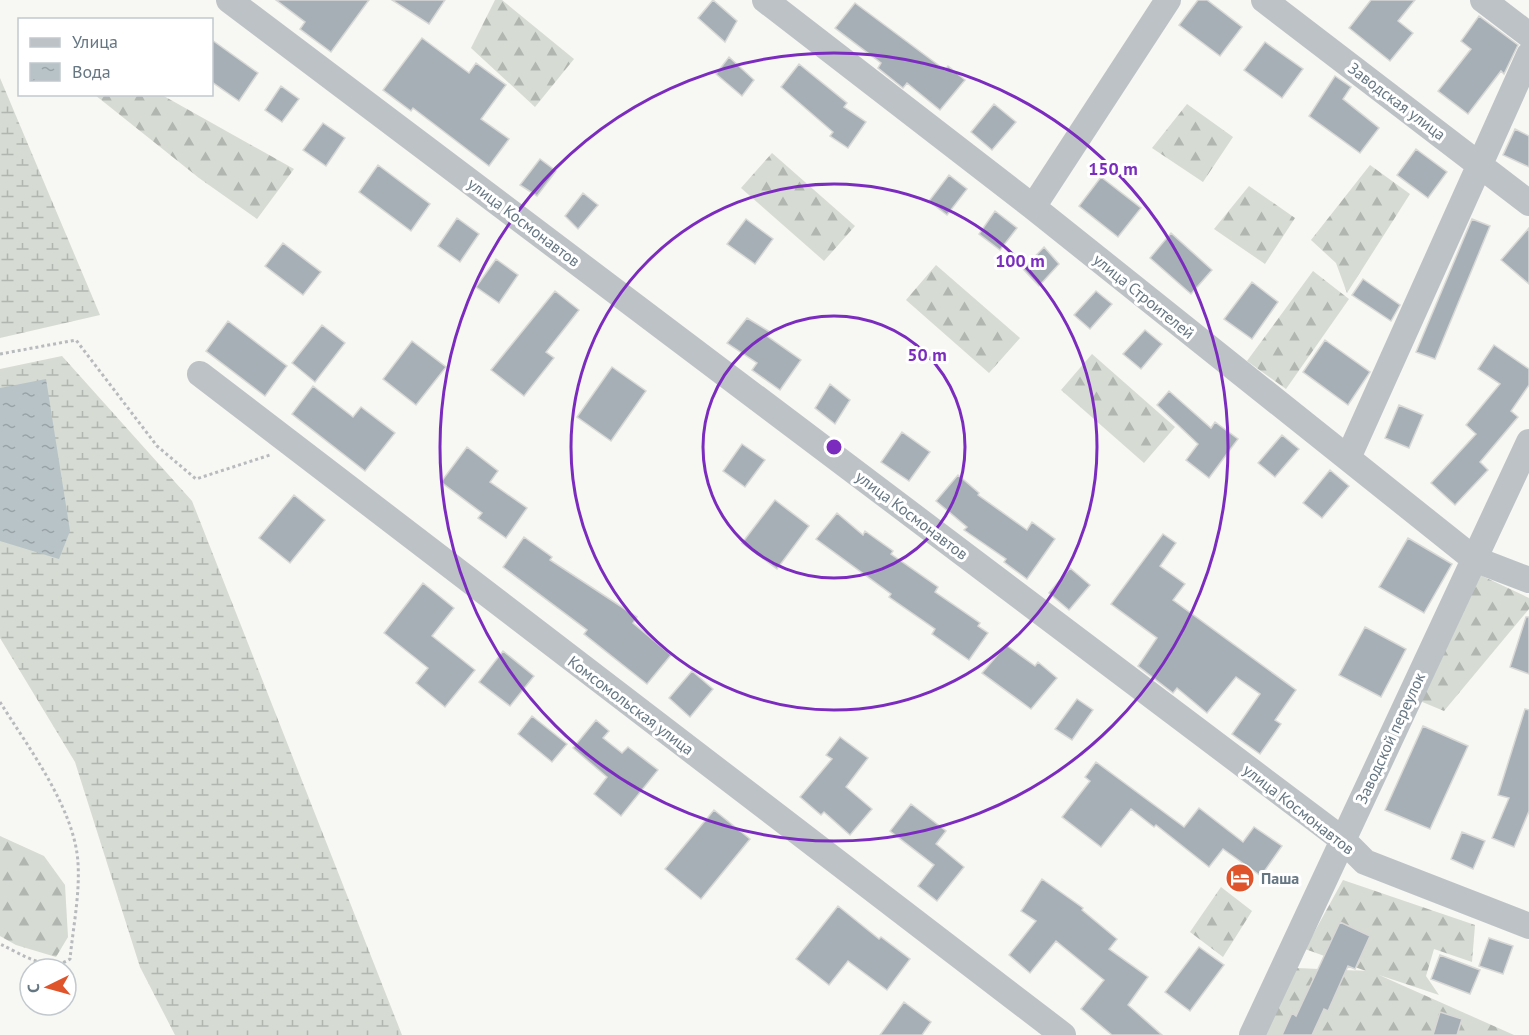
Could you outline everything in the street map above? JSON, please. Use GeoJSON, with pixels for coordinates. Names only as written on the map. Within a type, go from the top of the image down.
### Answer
{"type":"FeatureCollection","features":[{"type":"Feature","properties":{"kind":"street","name":"улица Космонавтов"},"geometry":{"type":"LineString","coordinates":[[230,0],[1343,840],[1365,862],[1529,926]]}},
{"type":"Feature","properties":{"kind":"street","name":"улица Строителей"},"geometry":{"type":"LineString","coordinates":[[765,0],[1033,207],[1474,559],[1529,580]]}},
{"type":"Feature","properties":{"kind":"street"},"geometry":{"type":"LineString","coordinates":[[1033,207],[1168,0]]}},
{"type":"Feature","properties":{"kind":"street","name":"Заводская улица"},"geometry":{"type":"LineString","coordinates":[[1264,0],[1529,203]]}},
{"type":"Feature","properties":{"kind":"street"},"geometry":{"type":"LineString","coordinates":[[1483,0],[1529,35]]}},
{"type":"Feature","properties":{"kind":"street"},"geometry":{"type":"LineString","coordinates":[[1348,458],[1529,55]]}},
{"type":"Feature","properties":{"kind":"street","name":"Комсомольская улица"},"geometry":{"type":"LineString","coordinates":[[200,374],[1063,1035]]}},
{"type":"Feature","properties":{"kind":"street","name":"Заводской переулок"},"geometry":{"type":"LineString","coordinates":[[1252,1035],[1529,442]]}},
{"type":"Feature","properties":{"kind":"path"},"geometry":{"type":"LineString","coordinates":[[0,354],[76,339],[157,446],[196,479],[294,447]]}},
{"type":"Feature","properties":{"kind":"path"},"geometry":{"type":"LineString","coordinates":[[0,702],[45,774],[69,823],[78,861],[70,959],[62,965],[50,966],[0,944]]}},
{"type":"Feature","properties":{"kind":"green space"},"geometry":{"type":"Polygon","coordinates":[[[495,0],[502,0],[574,59],[535,107],[471,48],[495,0]]]}},
{"type":"Feature","properties":{"kind":"green space"},"geometry":{"type":"Polygon","coordinates":[[[0,78],[100,315],[0,338],[0,78]]]}},
{"type":"Feature","properties":{"kind":"green space"},"geometry":{"type":"Polygon","coordinates":[[[96,96],[164,96],[294,169],[257,219],[199,178],[96,96]]]}},
{"type":"Feature","properties":{"kind":"green space"},"geometry":{"type":"Polygon","coordinates":[[[1187,104],[1233,137],[1203,182],[1152,148],[1187,104]]]}},
{"type":"Feature","properties":{"kind":"green space"},"geometry":{"type":"Polygon","coordinates":[[[772,153],[855,226],[824,261],[741,188],[772,153]]]}},
{"type":"Feature","properties":{"kind":"green space"},"geometry":{"type":"Polygon","coordinates":[[[1370,165],[1410,194],[1347,293],[1336,263],[1311,240],[1370,165]]]}},
{"type":"Feature","properties":{"kind":"green space"},"geometry":{"type":"Polygon","coordinates":[[[1249,186],[1295,218],[1265,264],[1214,229],[1249,186]]]}},
{"type":"Feature","properties":{"kind":"green space"},"geometry":{"type":"Polygon","coordinates":[[[936,265],[1020,338],[989,373],[906,300],[936,265]]]}},
{"type":"Feature","properties":{"kind":"green space"},"geometry":{"type":"Polygon","coordinates":[[[1313,271],[1349,299],[1286,389],[1247,361],[1313,271]]]}},
{"type":"Feature","properties":{"kind":"green space"},"geometry":{"type":"Polygon","coordinates":[[[1092,354],[1175,427],[1144,463],[1061,390],[1092,354]]]}},
{"type":"Feature","properties":{"kind":"green space"},"geometry":{"type":"Polygon","coordinates":[[[62,356],[192,501],[402,1035],[175,1035],[140,967],[75,762],[0,638],[0,369],[62,356]]]}},
{"type":"Feature","properties":{"kind":"green space"},"geometry":{"type":"Polygon","coordinates":[[[1478,574],[1529,598],[1529,609],[1444,711],[1420,701],[1478,574]]]}},
{"type":"Feature","properties":{"kind":"green space"},"geometry":{"type":"Polygon","coordinates":[[[0,836],[44,856],[65,885],[68,937],[56,957],[16,945],[0,936],[0,836]]]}},
{"type":"Feature","properties":{"kind":"green space"},"geometry":{"type":"Polygon","coordinates":[[[1343,880],[1475,925],[1472,962],[1434,949],[1426,976],[1439,995],[1379,975],[1514,1035],[1264,1035],[1296,968],[1366,971],[1305,949],[1343,880]]]}},
{"type":"Feature","properties":{"kind":"green space"},"geometry":{"type":"Polygon","coordinates":[[[1221,887],[1252,911],[1223,957],[1190,932],[1221,887]]]}},
{"type":"Feature","properties":{"kind":"water"},"geometry":{"type":"Polygon","coordinates":[[[46,379],[70,531],[59,559],[0,541],[0,388],[46,379]]]}},
{"type":"Feature","properties":{"kind":"building"},"geometry":{"type":"Polygon","coordinates":[[[276,0],[369,0],[331,52],[300,29],[305,22],[276,0]]]}},
{"type":"Feature","properties":{"kind":"building"},"geometry":{"type":"Polygon","coordinates":[[[392,0],[445,0],[429,24],[392,0]]]}},
{"type":"Feature","properties":{"kind":"building"},"geometry":{"type":"Polygon","coordinates":[[[713,0],[737,21],[725,42],[698,18],[713,0]]]}},
{"type":"Feature","properties":{"kind":"building"},"geometry":{"type":"Polygon","coordinates":[[[1198,0],[1207,0],[1242,27],[1220,56],[1179,25],[1198,0]]]}},
{"type":"Feature","properties":{"kind":"building"},"geometry":{"type":"Polygon","coordinates":[[[1371,0],[1415,0],[1398,21],[1413,33],[1390,61],[1349,28],[1371,0]]]}},
{"type":"Feature","properties":{"kind":"building"},"geometry":{"type":"Polygon","coordinates":[[[855,3],[945,70],[948,66],[965,80],[940,110],[907,83],[903,88],[878,68],[881,63],[835,28],[855,3]]]}},
{"type":"Feature","properties":{"kind":"building"},"geometry":{"type":"Polygon","coordinates":[[[1479,16],[1518,45],[1504,74],[1501,71],[1468,114],[1438,91],[1471,49],[1461,41],[1479,16]]]}},
{"type":"Feature","properties":{"kind":"building"},"geometry":{"type":"Polygon","coordinates":[[[422,38],[469,73],[476,63],[506,85],[481,119],[509,139],[489,166],[413,108],[411,111],[383,90],[422,38]]]}},
{"type":"Feature","properties":{"kind":"building"},"geometry":{"type":"Polygon","coordinates":[[[213,41],[258,73],[239,101],[213,83],[213,41]]]}},
{"type":"Feature","properties":{"kind":"building"},"geometry":{"type":"Polygon","coordinates":[[[1265,42],[1303,69],[1282,98],[1244,70],[1265,42]]]}},
{"type":"Feature","properties":{"kind":"building"},"geometry":{"type":"Polygon","coordinates":[[[729,57],[754,80],[742,96],[716,74],[729,57]]]}},
{"type":"Feature","properties":{"kind":"building"},"geometry":{"type":"Polygon","coordinates":[[[799,64],[847,103],[844,107],[866,122],[848,148],[830,136],[833,132],[781,87],[799,64]]]}},
{"type":"Feature","properties":{"kind":"building"},"geometry":{"type":"Polygon","coordinates":[[[1335,76],[1351,87],[1343,99],[1379,128],[1360,153],[1309,116],[1335,76]]]}},
{"type":"Feature","properties":{"kind":"building"},"geometry":{"type":"Polygon","coordinates":[[[281,86],[299,99],[282,122],[265,110],[281,86]]]}},
{"type":"Feature","properties":{"kind":"building"},"geometry":{"type":"Polygon","coordinates":[[[994,104],[1016,122],[992,150],[971,132],[994,104]]]}},
{"type":"Feature","properties":{"kind":"building"},"geometry":{"type":"Polygon","coordinates":[[[323,123],[345,138],[326,166],[303,150],[323,123]]]}},
{"type":"Feature","properties":{"kind":"building"},"geometry":{"type":"Polygon","coordinates":[[[1515,129],[1529,136],[1529,167],[1503,155],[1515,129]]]}},
{"type":"Feature","properties":{"kind":"building"},"geometry":{"type":"Polygon","coordinates":[[[1416,149],[1447,172],[1428,198],[1397,175],[1416,149]]]}},
{"type":"Feature","properties":{"kind":"building"},"geometry":{"type":"Polygon","coordinates":[[[540,159],[556,171],[537,196],[520,185],[540,159]]]}},
{"type":"Feature","properties":{"kind":"building"},"geometry":{"type":"Polygon","coordinates":[[[378,165],[430,204],[411,231],[359,192],[378,165]]]}},
{"type":"Feature","properties":{"kind":"building"},"geometry":{"type":"Polygon","coordinates":[[[949,175],[967,189],[947,215],[929,201],[949,175]]]}},
{"type":"Feature","properties":{"kind":"building"},"geometry":{"type":"Polygon","coordinates":[[[1101,177],[1141,208],[1118,237],[1079,206],[1101,177]]]}},
{"type":"Feature","properties":{"kind":"building"},"geometry":{"type":"Polygon","coordinates":[[[583,193],[598,205],[578,229],[565,216],[583,193]]]}},
{"type":"Feature","properties":{"kind":"building"},"geometry":{"type":"Polygon","coordinates":[[[995,211],[1017,228],[1000,250],[979,234],[995,211]]]}},
{"type":"Feature","properties":{"kind":"building"},"geometry":{"type":"Polygon","coordinates":[[[457,218],[479,234],[460,262],[438,246],[457,218]]]}},
{"type":"Feature","properties":{"kind":"building"},"geometry":{"type":"Polygon","coordinates":[[[746,219],[773,239],[755,264],[727,244],[746,219]]]}},
{"type":"Feature","properties":{"kind":"building"},"geometry":{"type":"Polygon","coordinates":[[[1472,219],[1490,226],[1435,359],[1416,352],[1472,219]]]}},
{"type":"Feature","properties":{"kind":"building"},"geometry":{"type":"Polygon","coordinates":[[[1529,228],[1529,284],[1501,260],[1529,228]]]}},
{"type":"Feature","properties":{"kind":"building"},"geometry":{"type":"Polygon","coordinates":[[[1171,233],[1212,270],[1191,294],[1150,258],[1171,233]]]}},
{"type":"Feature","properties":{"kind":"building"},"geometry":{"type":"Polygon","coordinates":[[[283,243],[321,272],[303,295],[265,266],[283,243]]]}},
{"type":"Feature","properties":{"kind":"building"},"geometry":{"type":"Polygon","coordinates":[[[1044,247],[1059,264],[1039,286],[1023,269],[1044,247]]]}},
{"type":"Feature","properties":{"kind":"building"},"geometry":{"type":"Polygon","coordinates":[[[496,259],[518,275],[499,303],[476,287],[496,259]]]}},
{"type":"Feature","properties":{"kind":"building"},"geometry":{"type":"Polygon","coordinates":[[[1363,279],[1400,305],[1391,321],[1352,295],[1363,279]]]}},
{"type":"Feature","properties":{"kind":"building"},"geometry":{"type":"Polygon","coordinates":[[[1252,282],[1278,302],[1252,339],[1224,319],[1252,282]]]}},
{"type":"Feature","properties":{"kind":"building"},"geometry":{"type":"Polygon","coordinates":[[[555,291],[579,310],[546,352],[554,358],[524,396],[491,370],[555,291]]]}},
{"type":"Feature","properties":{"kind":"building"},"geometry":{"type":"Polygon","coordinates":[[[1096,291],[1112,304],[1090,329],[1074,315],[1096,291]]]}},
{"type":"Feature","properties":{"kind":"building"},"geometry":{"type":"Polygon","coordinates":[[[747,318],[770,332],[767,336],[801,360],[780,390],[752,370],[757,363],[727,343],[747,318]]]}},
{"type":"Feature","properties":{"kind":"building"},"geometry":{"type":"Polygon","coordinates":[[[228,321],[287,366],[265,396],[206,351],[228,321]]]}},
{"type":"Feature","properties":{"kind":"building"},"geometry":{"type":"Polygon","coordinates":[[[322,325],[345,343],[315,382],[292,363],[322,325]]]}},
{"type":"Feature","properties":{"kind":"building"},"geometry":{"type":"Polygon","coordinates":[[[1145,330],[1162,344],[1141,369],[1123,354],[1145,330]]]}},
{"type":"Feature","properties":{"kind":"building"},"geometry":{"type":"Polygon","coordinates":[[[1325,340],[1370,372],[1348,405],[1303,372],[1325,340]]]}},
{"type":"Feature","properties":{"kind":"building"},"geometry":{"type":"Polygon","coordinates":[[[412,341],[446,367],[416,405],[383,379],[412,341]]]}},
{"type":"Feature","properties":{"kind":"building"},"geometry":{"type":"Polygon","coordinates":[[[1494,345],[1529,369],[1529,385],[1511,411],[1518,417],[1480,462],[1488,470],[1455,505],[1431,483],[1476,434],[1466,425],[1500,384],[1478,369],[1494,345]]]}},
{"type":"Feature","properties":{"kind":"building"},"geometry":{"type":"Polygon","coordinates":[[[612,367],[646,391],[611,441],[577,417],[612,367]]]}},
{"type":"Feature","properties":{"kind":"building"},"geometry":{"type":"Polygon","coordinates":[[[830,384],[850,400],[835,424],[815,408],[830,384]]]}},
{"type":"Feature","properties":{"kind":"building"},"geometry":{"type":"Polygon","coordinates":[[[313,386],[353,417],[361,407],[395,433],[365,471],[292,414],[313,386]]]}},
{"type":"Feature","properties":{"kind":"building"},"geometry":{"type":"Polygon","coordinates":[[[1169,391],[1211,428],[1215,422],[1238,439],[1209,478],[1186,460],[1198,444],[1157,405],[1169,391]]]}},
{"type":"Feature","properties":{"kind":"building"},"geometry":{"type":"Polygon","coordinates":[[[1399,405],[1423,415],[1409,448],[1385,438],[1399,405]]]}},
{"type":"Feature","properties":{"kind":"building"},"geometry":{"type":"Polygon","coordinates":[[[902,432],[930,452],[909,481],[881,462],[902,432]]]}},
{"type":"Feature","properties":{"kind":"building"},"geometry":{"type":"Polygon","coordinates":[[[1282,435],[1299,449],[1275,477],[1258,463],[1282,435]]]}},
{"type":"Feature","properties":{"kind":"building"},"geometry":{"type":"Polygon","coordinates":[[[742,444],[765,460],[745,487],[723,471],[742,444]]]}},
{"type":"Feature","properties":{"kind":"building"},"geometry":{"type":"Polygon","coordinates":[[[467,447],[498,471],[490,482],[527,508],[506,538],[478,518],[482,513],[441,482],[467,447]]]}},
{"type":"Feature","properties":{"kind":"building"},"geometry":{"type":"Polygon","coordinates":[[[1330,470],[1349,486],[1322,518],[1303,503],[1330,470]]]}},
{"type":"Feature","properties":{"kind":"building"},"geometry":{"type":"Polygon","coordinates":[[[958,475],[979,493],[978,495],[1027,530],[1032,522],[1055,539],[1027,579],[1004,562],[1006,559],[964,530],[967,527],[936,501],[958,475]]]}},
{"type":"Feature","properties":{"kind":"building"},"geometry":{"type":"Polygon","coordinates":[[[294,495],[325,520],[290,563],[259,538],[294,495]]]}},
{"type":"Feature","properties":{"kind":"building"},"geometry":{"type":"Polygon","coordinates":[[[775,500],[809,526],[777,569],[742,543],[775,500]]]}},
{"type":"Feature","properties":{"kind":"building"},"geometry":{"type":"Polygon","coordinates":[[[837,513],[863,535],[865,531],[893,551],[891,554],[938,587],[935,592],[980,623],[978,626],[988,633],[969,660],[932,634],[935,629],[889,597],[891,594],[816,539],[837,513]]]}},
{"type":"Feature","properties":{"kind":"building"},"geometry":{"type":"Polygon","coordinates":[[[1163,534],[1176,543],[1160,566],[1185,584],[1173,600],[1296,690],[1275,720],[1281,724],[1260,754],[1232,734],[1260,694],[1236,677],[1207,713],[1177,688],[1173,693],[1138,666],[1157,638],[1111,604],[1163,534]]]}},
{"type":"Feature","properties":{"kind":"building"},"geometry":{"type":"Polygon","coordinates":[[[524,537],[552,557],[550,560],[637,617],[633,623],[671,655],[647,684],[584,634],[587,630],[503,567],[524,537]]]}},
{"type":"Feature","properties":{"kind":"building"},"geometry":{"type":"Polygon","coordinates":[[[1408,538],[1452,564],[1424,613],[1379,587],[1408,538]]]}},
{"type":"Feature","properties":{"kind":"building"},"geometry":{"type":"Polygon","coordinates":[[[1070,568],[1090,585],[1069,610],[1049,593],[1070,568]]]}},
{"type":"Feature","properties":{"kind":"building"},"geometry":{"type":"Polygon","coordinates":[[[423,583],[454,608],[432,636],[475,670],[445,707],[416,683],[428,668],[384,633],[423,583]]]}},
{"type":"Feature","properties":{"kind":"building"},"geometry":{"type":"Polygon","coordinates":[[[1526,617],[1529,617],[1529,674],[1510,667],[1526,617]]]}},
{"type":"Feature","properties":{"kind":"building"},"geometry":{"type":"Polygon","coordinates":[[[1365,627],[1406,649],[1381,697],[1339,675],[1365,627]]]}},
{"type":"Feature","properties":{"kind":"building"},"geometry":{"type":"Polygon","coordinates":[[[1006,645],[1035,666],[1038,662],[1057,678],[1031,709],[982,673],[1006,645]]]}},
{"type":"Feature","properties":{"kind":"building"},"geometry":{"type":"Polygon","coordinates":[[[503,651],[534,676],[510,706],[479,682],[503,651]]]}},
{"type":"Feature","properties":{"kind":"building"},"geometry":{"type":"Polygon","coordinates":[[[692,671],[713,689],[690,717],[669,698],[692,671]]]}},
{"type":"Feature","properties":{"kind":"building"},"geometry":{"type":"Polygon","coordinates":[[[1077,699],[1093,710],[1072,740],[1055,729],[1077,699]]]}},
{"type":"Feature","properties":{"kind":"building"},"geometry":{"type":"Polygon","coordinates":[[[1525,709],[1529,710],[1529,811],[1514,847],[1492,838],[1509,798],[1498,795],[1525,709]]]}},
{"type":"Feature","properties":{"kind":"building"},"geometry":{"type":"Polygon","coordinates":[[[532,716],[567,744],[552,762],[518,734],[532,716]]]}},
{"type":"Feature","properties":{"kind":"building"},"geometry":{"type":"Polygon","coordinates":[[[596,720],[609,731],[603,738],[622,753],[628,747],[658,770],[621,816],[594,794],[607,777],[573,748],[596,720]]]}},
{"type":"Feature","properties":{"kind":"building"},"geometry":{"type":"Polygon","coordinates":[[[1423,726],[1468,746],[1430,829],[1385,810],[1423,726]]]}},
{"type":"Feature","properties":{"kind":"building"},"geometry":{"type":"Polygon","coordinates":[[[840,737],[868,758],[846,787],[872,809],[850,835],[824,812],[821,815],[800,797],[832,759],[826,755],[840,737]]]}},
{"type":"Feature","properties":{"kind":"building"},"geometry":{"type":"Polygon","coordinates":[[[1096,762],[1184,827],[1199,808],[1243,842],[1254,827],[1282,846],[1261,876],[1223,849],[1209,867],[1156,825],[1154,827],[1131,809],[1101,847],[1062,817],[1090,781],[1085,777],[1096,762]]]}},
{"type":"Feature","properties":{"kind":"building"},"geometry":{"type":"Polygon","coordinates":[[[911,804],[946,831],[936,844],[964,867],[937,901],[918,886],[934,865],[890,831],[911,804]]]}},
{"type":"Feature","properties":{"kind":"building"},"geometry":{"type":"Polygon","coordinates":[[[714,810],[750,839],[701,899],[665,869],[714,810]]]}},
{"type":"Feature","properties":{"kind":"building"},"geometry":{"type":"Polygon","coordinates":[[[1462,832],[1485,841],[1473,869],[1451,859],[1462,832]]]}},
{"type":"Feature","properties":{"kind":"building"},"geometry":{"type":"Polygon","coordinates":[[[1042,879],[1083,908],[1082,910],[1117,939],[1109,949],[1148,977],[1128,1005],[1162,1035],[1112,1035],[1081,1009],[1104,980],[1056,941],[1030,973],[1009,955],[1036,921],[1021,911],[1042,879]]]}},
{"type":"Feature","properties":{"kind":"building"},"geometry":{"type":"Polygon","coordinates":[[[838,906],[879,939],[881,937],[910,959],[887,990],[848,961],[829,985],[796,959],[838,906]]]}},
{"type":"Feature","properties":{"kind":"building"},"geometry":{"type":"Polygon","coordinates":[[[1340,922],[1370,936],[1355,969],[1348,966],[1328,1011],[1324,1009],[1312,1035],[1282,1035],[1292,1013],[1296,1016],[1340,922]]]}},
{"type":"Feature","properties":{"kind":"building"},"geometry":{"type":"Polygon","coordinates":[[[1489,938],[1513,946],[1503,974],[1479,966],[1489,938]]]}},
{"type":"Feature","properties":{"kind":"building"},"geometry":{"type":"Polygon","coordinates":[[[1199,947],[1224,965],[1190,1011],[1165,992],[1199,947]]]}},
{"type":"Feature","properties":{"kind":"building"},"geometry":{"type":"Polygon","coordinates":[[[1440,955],[1480,970],[1470,994],[1431,979],[1440,955]]]}},
{"type":"Feature","properties":{"kind":"building"},"geometry":{"type":"Polygon","coordinates":[[[904,1002],[931,1022],[922,1035],[880,1035],[904,1002]]]}},
{"type":"Feature","properties":{"kind":"building"},"geometry":{"type":"Polygon","coordinates":[[[1440,1012],[1462,1019],[1457,1035],[1433,1035],[1440,1012]]]}},
{"type":"Feature","properties":{"kind":"place","name":"Паша"},"geometry":{"type":"Point","coordinates":[1240,878]}}]}
